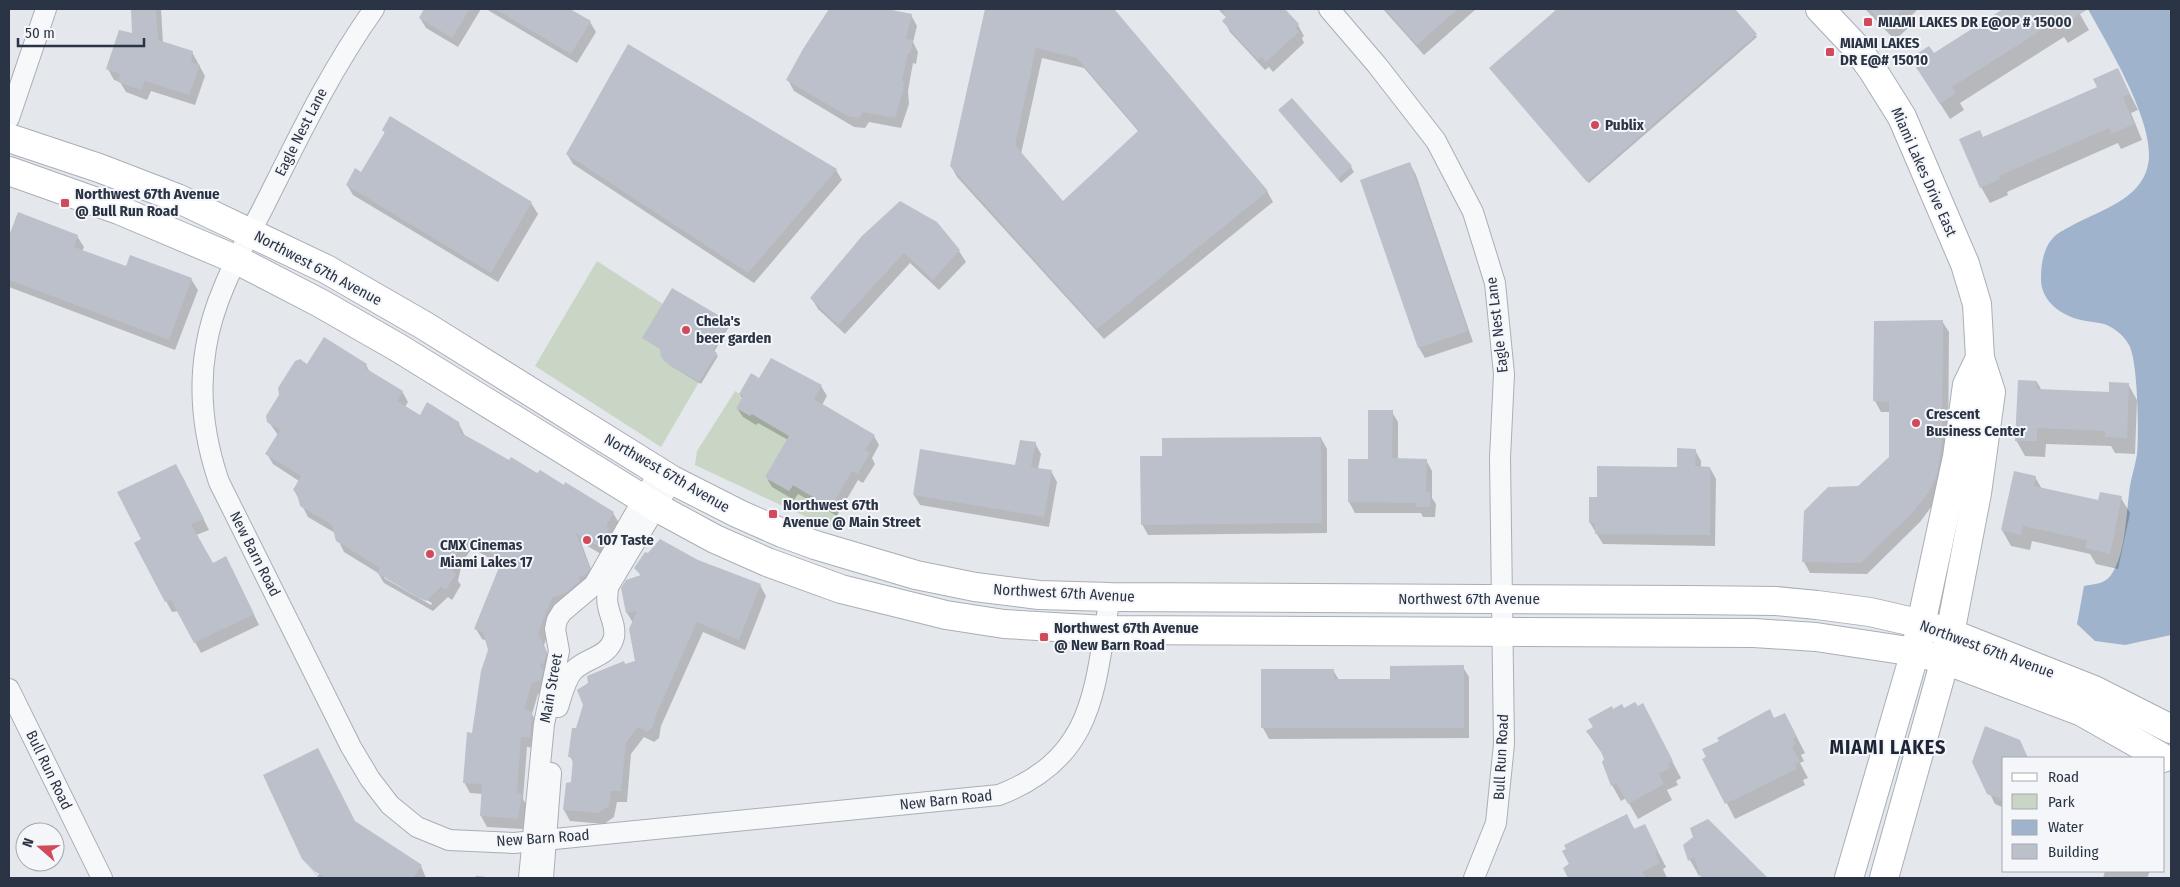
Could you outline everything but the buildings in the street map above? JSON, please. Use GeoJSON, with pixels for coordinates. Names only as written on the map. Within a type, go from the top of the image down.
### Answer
{"type":"FeatureCollection","features":[{"type":"Feature","properties":{"kind":"main road","name":"Miami Lakes Drive East"},"geometry":{"type":"LineString","coordinates":[[1820,9],[1854,45],[1872,69],[1902,117],[1965,264],[1978,304],[1980,358],[1991,392],[1977,494],[1945,660],[1884,878]]}},
{"type":"Feature","properties":{"kind":"main road","name":"Northwest 67th Avenue"},"geometry":{"type":"LineString","coordinates":[[9,138],[99,168],[168,194],[250,231],[326,269],[425,326],[665,476],[739,514],[815,545],[916,575],[975,587],[1039,595],[1110,598],[1776,601],[1870,612],[1922,624],[1950,633],[2094,690],[2171,729]]}},
{"type":"Feature","properties":{"kind":"main road","name":"Northwest 67th Avenue"},"geometry":{"type":"LineString","coordinates":[[9,171],[119,210],[237,260],[320,303],[397,347],[649,502],[715,539],[767,562],[850,592],[946,615],[1004,624],[1105,630],[1754,633],[1816,637],[1915,652],[1945,660],[2082,712],[2161,757]]}},
{"type":"Feature","properties":{"kind":"main road","name":"Miami Lakes Drive East"},"geometry":{"type":"LineString","coordinates":[[1849,878],[1915,652],[1957,457],[1967,385],[1980,358]]}},
{"type":"Feature","properties":{"kind":"street"},"geometry":{"type":"LineString","coordinates":[[9,118],[46,9]]}},
{"type":"Feature","properties":{"kind":"street","name":"Eagle Nest Lane"},"geometry":{"type":"LineString","coordinates":[[237,260],[250,231],[335,67],[374,9]]}},
{"type":"Feature","properties":{"kind":"street","name":"Eagle Nest Lane"},"geometry":{"type":"LineString","coordinates":[[1329,9],[1377,65],[1436,141],[1472,212],[1495,283],[1504,374],[1500,458],[1503,631]]}},
{"type":"Feature","properties":{"kind":"street","name":"New Barn Road"},"geometry":{"type":"LineString","coordinates":[[237,260],[214,315],[205,349],[202,406],[210,453],[225,494],[347,738],[370,779],[390,805],[417,827],[449,840],[514,843],[999,795],[1040,774],[1074,740],[1093,696],[1110,598]]}},
{"type":"Feature","properties":{"kind":"street","name":"Main Street"},"geometry":{"type":"LineString","coordinates":[[543,878],[540,840],[544,724],[559,651],[555,629],[557,620],[562,612],[594,585],[665,476]]}},
{"type":"Feature","properties":{"kind":"street","name":"Main Street"},"geometry":{"type":"LineString","coordinates":[[529,878],[540,840],[557,710],[573,672],[583,663],[603,654],[610,646],[614,637],[614,627],[607,605],[608,587],[649,502]]}},
{"type":"Feature","properties":{"kind":"street","name":"Bull Run Road"},"geometry":{"type":"LineString","coordinates":[[1474,878],[1496,823],[1504,744],[1503,631]]}},
{"type":"Feature","properties":{"kind":"street","name":"Bull Run Road"},"geometry":{"type":"LineString","coordinates":[[9,689],[102,878]]}},
{"type":"Feature","properties":{"kind":"green space"},"geometry":{"type":"Polygon","coordinates":[[[597,261],[663,304],[661,357],[665,362],[699,382],[661,447],[535,366],[597,261]]]}},
{"type":"Feature","properties":{"kind":"green space"},"geometry":{"type":"Polygon","coordinates":[[[735,391],[743,396],[736,408],[752,414],[792,437],[765,478],[789,491],[793,485],[838,513],[830,528],[695,465],[697,451],[735,391]]]}},
{"type":"Feature","properties":{"kind":"water"},"geometry":{"type":"Polygon","coordinates":[[[2088,9],[2171,9],[2171,635],[2125,645],[2095,641],[2077,624],[2084,586],[2099,583],[2109,578],[2116,567],[2122,547],[2138,444],[2137,398],[2132,353],[2125,339],[2111,327],[2073,318],[2053,306],[2044,293],[2041,277],[2044,255],[2051,240],[2071,226],[2128,196],[2144,177],[2148,165],[2149,148],[2138,107],[2118,63],[2088,9]]]}},
{"type":"Feature","properties":{"kind":"place","name":"MIAMI LAKES DR E@OP # 15000"},"geometry":{"type":"Point","coordinates":[1868,22]}},
{"type":"Feature","properties":{"kind":"place","name":"MIAMI LAKES DR E@# 15010"},"geometry":{"type":"Point","coordinates":[1830,52]}},
{"type":"Feature","properties":{"kind":"place","name":"Publix"},"geometry":{"type":"Point","coordinates":[1595,125]}},
{"type":"Feature","properties":{"kind":"place","name":"Northwest 67th Avenue @ Bull Run Road"},"geometry":{"type":"Point","coordinates":[65,203]}},
{"type":"Feature","properties":{"kind":"place","name":"Chela's beer garden"},"geometry":{"type":"Point","coordinates":[686,330]}},
{"type":"Feature","properties":{"kind":"place","name":"Crescent Business Center"},"geometry":{"type":"Point","coordinates":[1916,423]}},
{"type":"Feature","properties":{"kind":"place","name":"Northwest 67th Avenue @ Main Street"},"geometry":{"type":"Point","coordinates":[773,514]}},
{"type":"Feature","properties":{"kind":"place","name":"107 Taste"},"geometry":{"type":"Point","coordinates":[587,540]}},
{"type":"Feature","properties":{"kind":"place","name":"CMX Cinemas Miami Lakes 17"},"geometry":{"type":"Point","coordinates":[430,554]}},
{"type":"Feature","properties":{"kind":"place","name":"Northwest 67th Avenue @ New Barn Road"},"geometry":{"type":"Point","coordinates":[1044,637]}},
{"type":"Feature","properties":{"kind":"district","name":"MIAMI LAKES"},"geometry":{"type":"Point","coordinates":[1888,747]}}]}
